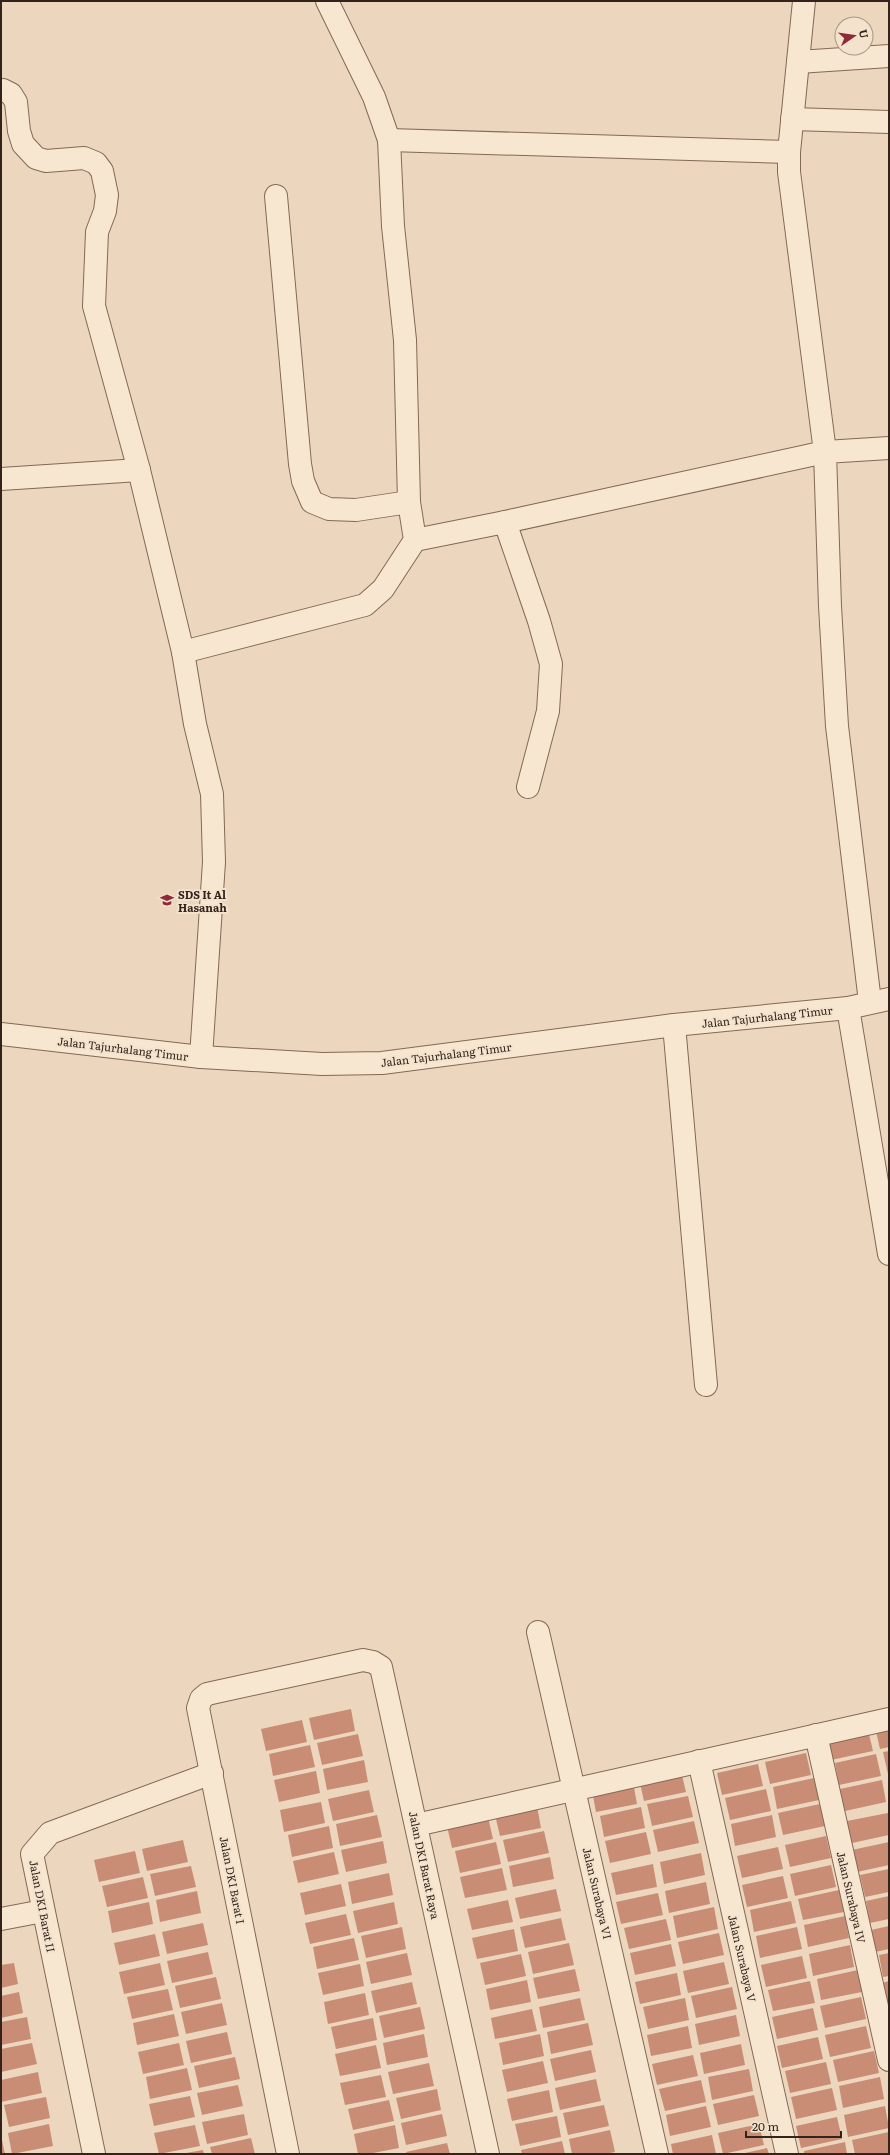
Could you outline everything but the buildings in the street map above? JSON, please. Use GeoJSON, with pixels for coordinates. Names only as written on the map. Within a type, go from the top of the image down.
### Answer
{"type":"FeatureCollection","features":[{"type":"Feature","properties":{"kind":"street"},"geometry":{"type":"LineString","coordinates":[[183,652],[365,605],[383,589],[415,540],[409,502],[405,340],[393,226],[389,140],[374,97],[327,1]]}},
{"type":"Feature","properties":{"kind":"street"},"geometry":{"type":"LineString","coordinates":[[804,1],[789,152],[792,206],[825,452],[830,606],[837,726],[880,1001]]}},
{"type":"Feature","properties":{"kind":"street"},"geometry":{"type":"LineString","coordinates":[[798,62],[889,56]]}},
{"type":"Feature","properties":{"kind":"street"},"geometry":{"type":"LineString","coordinates":[[3,90],[11,94],[16,102],[19,132],[23,144],[36,158],[46,161],[84,158],[96,163],[102,171],[107,195],[105,211],[97,232],[94,306],[139,470],[183,652],[195,724],[212,794],[214,862],[201,1057]]}},
{"type":"Feature","properties":{"kind":"street"},"geometry":{"type":"LineString","coordinates":[[792,119],[889,122]]}},
{"type":"Feature","properties":{"kind":"street"},"geometry":{"type":"LineString","coordinates":[[389,140],[789,152]]}},
{"type":"Feature","properties":{"kind":"street"},"geometry":{"type":"LineString","coordinates":[[276,196],[300,464],[303,481],[312,502],[329,509],[356,510],[409,502]]}},
{"type":"Feature","properties":{"kind":"street"},"geometry":{"type":"LineString","coordinates":[[415,540],[505,522],[825,452],[889,448]]}},
{"type":"Feature","properties":{"kind":"street"},"geometry":{"type":"LineString","coordinates":[[1,479],[139,470]]}},
{"type":"Feature","properties":{"kind":"street"},"geometry":{"type":"LineString","coordinates":[[505,522],[539,621],[551,664],[548,712],[528,787]]}},
{"type":"Feature","properties":{"kind":"street","name":"Jalan Tajurhalang Timur"},"geometry":{"type":"LineString","coordinates":[[1,1034],[201,1057],[322,1064],[382,1063],[674,1025],[848,1008],[880,1001]]}},
{"type":"Feature","properties":{"kind":"street"},"geometry":{"type":"LineString","coordinates":[[848,1008],[889,1254]]}},
{"type":"Feature","properties":{"kind":"street"},"geometry":{"type":"LineString","coordinates":[[674,1025],[706,1385]]}},
{"type":"Feature","properties":{"kind":"street","name":"Jalan Surabaya VI"},"geometry":{"type":"LineString","coordinates":[[538,1632],[657,2154]]}},
{"type":"Feature","properties":{"kind":"street","name":"Jalan DKI Barat Raya"},"geometry":{"type":"LineString","coordinates":[[292,1676],[363,1660],[373,1662],[381,1667],[488,2154]]}},
{"type":"Feature","properties":{"kind":"street","name":"Jalan DKI Barat I"},"geometry":{"type":"LineString","coordinates":[[288,2154],[198,1708],[201,1699],[207,1694],[292,1676]]}},
{"type":"Feature","properties":{"kind":"street"},"geometry":{"type":"LineString","coordinates":[[416,1825],[889,1719]]}},
{"type":"Feature","properties":{"kind":"street","name":"Jalan Surabaya IV"},"geometry":{"type":"LineString","coordinates":[[816,1735],[889,2060]]}},
{"type":"Feature","properties":{"kind":"street","name":"Jalan Surabaya V"},"geometry":{"type":"LineString","coordinates":[[699,1761],[787,2154]]}},
{"type":"Feature","properties":{"kind":"street","name":"Jalan DKI Barat II"},"geometry":{"type":"LineString","coordinates":[[94,2154],[32,1854],[50,1833],[212,1773]]}},
{"type":"Feature","properties":{"kind":"street"},"geometry":{"type":"LineString","coordinates":[[1,1920],[43,1911]]}},
{"type":"Feature","properties":{"kind":"place","name":"SDS It Al Hasanah"},"geometry":{"type":"Point","coordinates":[167,900]}}]}
